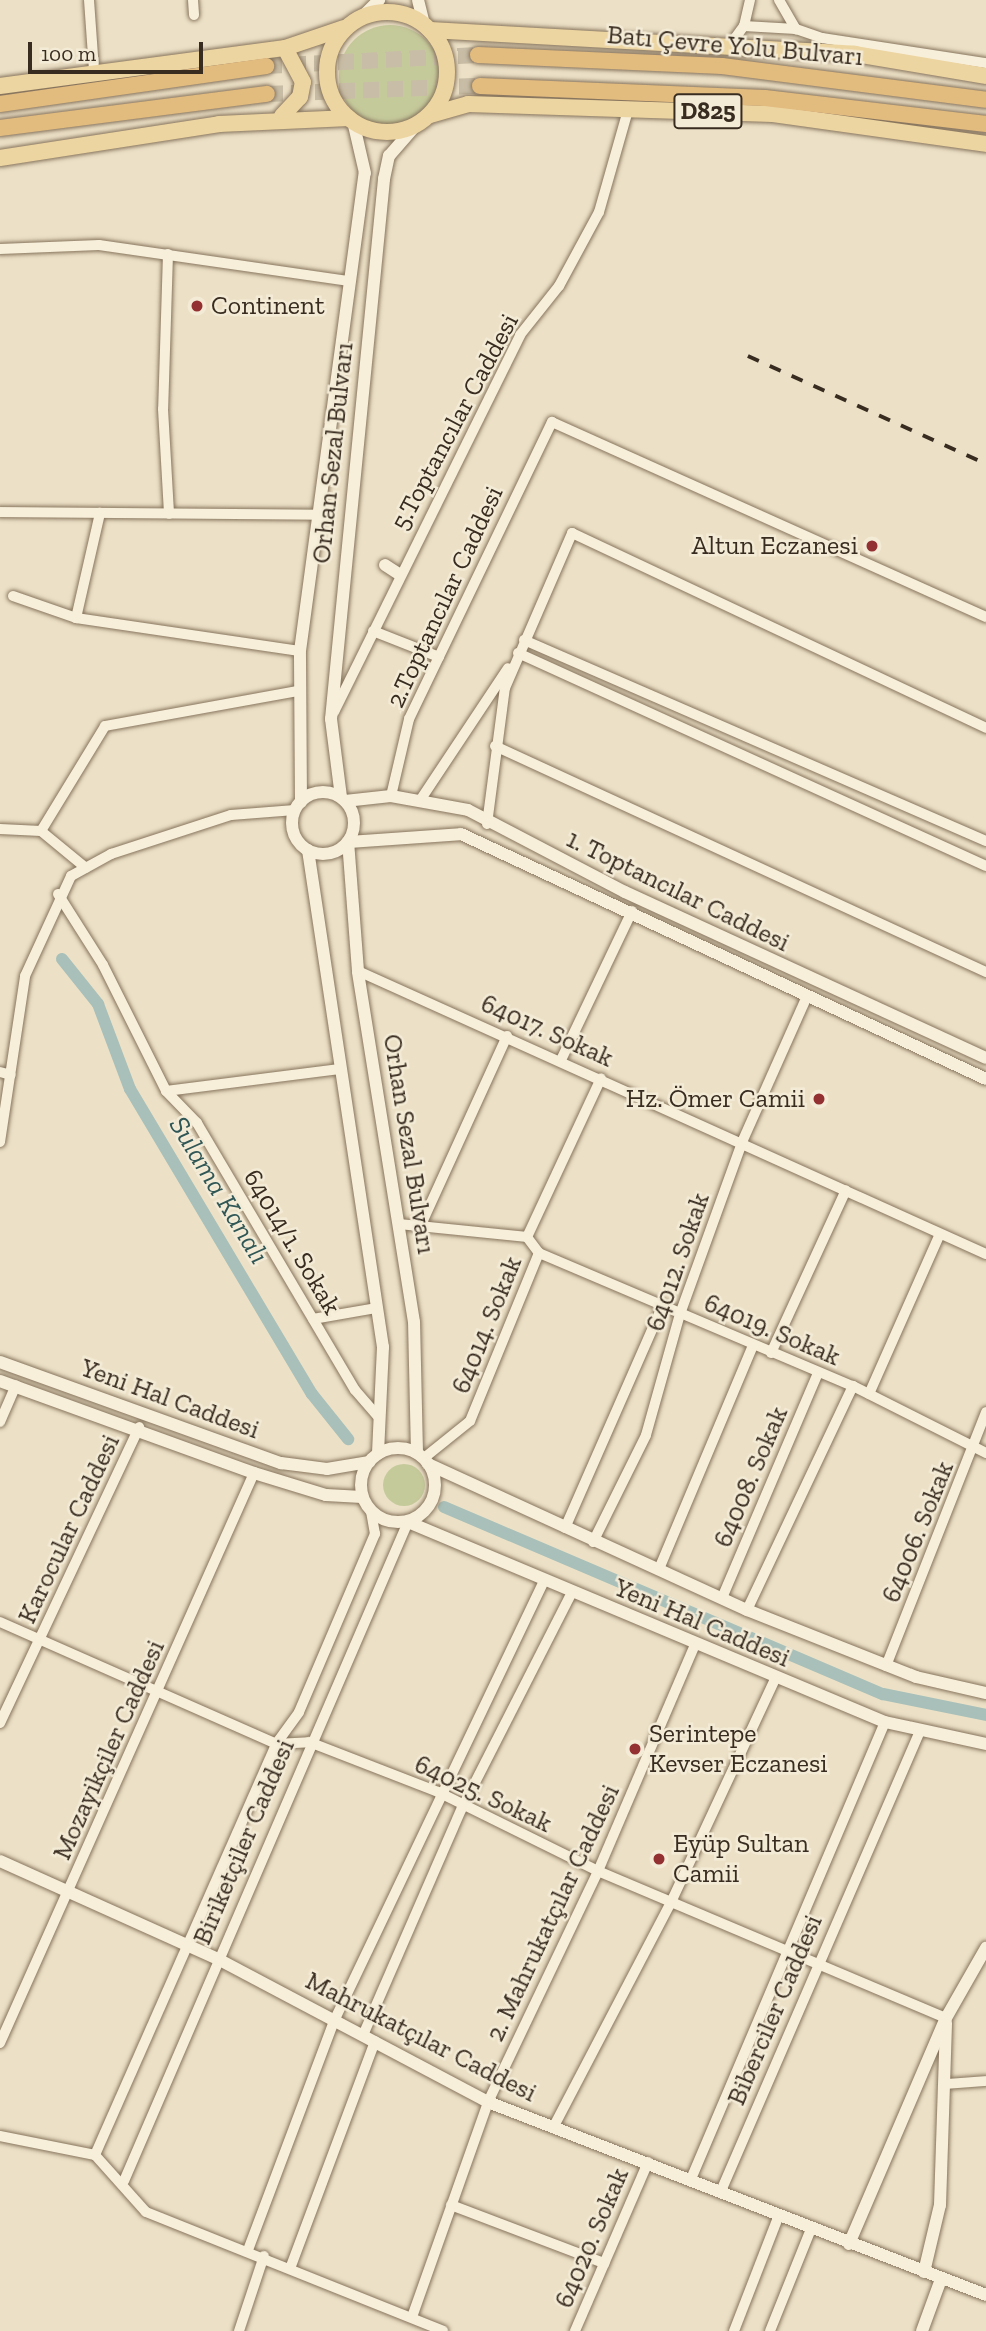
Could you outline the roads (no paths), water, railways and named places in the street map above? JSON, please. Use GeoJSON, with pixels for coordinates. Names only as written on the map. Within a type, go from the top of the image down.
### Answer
{"type":"FeatureCollection","features":[{"type":"Feature","properties":{"kind":"highway","name":"Batı Çevre Yolu Bulvarı"},"geometry":{"type":"LineString","coordinates":[[478,55],[722,66],[986,100]]}},
{"type":"Feature","properties":{"kind":"highway"},"geometry":{"type":"LineString","coordinates":[[0,104],[266,66]]}},
{"type":"Feature","properties":{"kind":"highway","name":"Batı Çevre Yolu Bulvarı"},"geometry":{"type":"LineString","coordinates":[[480,86],[765,98],[986,124]]}},
{"type":"Feature","properties":{"kind":"highway"},"geometry":{"type":"LineString","coordinates":[[0,128],[267,94]]}},
{"type":"Feature","properties":{"kind":"main road"},"geometry":{"type":"LineString","coordinates":[[0,86],[94,70],[285,48],[346,27],[363,16],[395,12],[427,27],[730,45],[894,59],[986,76]]}},
{"type":"Feature","properties":{"kind":"main road"},"geometry":{"type":"LineString","coordinates":[[346,27],[332,50],[327,76],[351,120]]}},
{"type":"Feature","properties":{"kind":"main road"},"geometry":{"type":"LineString","coordinates":[[423,119],[448,69],[427,27]]}},
{"type":"Feature","properties":{"kind":"main road"},"geometry":{"type":"LineString","coordinates":[[282,116],[300,97],[303,82],[285,48]]}},
{"type":"Feature","properties":{"kind":"main road","name":"D825"},"geometry":{"type":"LineString","coordinates":[[0,158],[282,116],[351,120],[385,132],[468,104],[629,107],[773,114],[986,145]]}},
{"type":"Feature","properties":{"kind":"street"},"geometry":{"type":"LineString","coordinates":[[89,0],[94,70]]}},
{"type":"Feature","properties":{"kind":"street"},"geometry":{"type":"LineString","coordinates":[[193,0],[194,15]]}},
{"type":"Feature","properties":{"kind":"street"},"geometry":{"type":"LineString","coordinates":[[363,16],[379,0]]}},
{"type":"Feature","properties":{"kind":"street"},"geometry":{"type":"LineString","coordinates":[[418,0],[427,27]]}},
{"type":"Feature","properties":{"kind":"street"},"geometry":{"type":"LineString","coordinates":[[730,45],[744,26],[750,0]]}},
{"type":"Feature","properties":{"kind":"street"},"geometry":{"type":"LineString","coordinates":[[779,0],[796,29]]}},
{"type":"Feature","properties":{"kind":"street"},"geometry":{"type":"LineString","coordinates":[[744,26],[796,29],[986,63]]}},
{"type":"Feature","properties":{"kind":"street","name":"5.Toptancılar Caddesi"},"geometry":{"type":"LineString","coordinates":[[331,719],[398,574],[520,335],[559,286],[599,212],[629,107]]}},
{"type":"Feature","properties":{"kind":"street","name":"Orhan Sezal Bulvarı"},"geometry":{"type":"LineString","coordinates":[[408,1521],[433,1498],[423,1459],[414,1322],[358,971],[348,842],[354,825],[343,799],[331,719],[384,179],[389,156],[423,119]]}},
{"type":"Feature","properties":{"kind":"street","name":"Orhan Sezal Bulvarı"},"geometry":{"type":"LineString","coordinates":[[351,120],[365,173],[300,651],[297,691],[298,806],[293,828],[308,850],[340,1069],[351,1112],[383,1347],[379,1418],[373,1458],[362,1497]]}},
{"type":"Feature","properties":{"kind":"street"},"geometry":{"type":"LineString","coordinates":[[0,249],[100,245],[349,281]]}},
{"type":"Feature","properties":{"kind":"street"},"geometry":{"type":"LineString","coordinates":[[169,254],[163,409],[169,514]]}},
{"type":"Feature","properties":{"kind":"street","name":"2.Toptancılar Caddesi"},"geometry":{"type":"LineString","coordinates":[[391,796],[410,719],[552,422],[986,617]]}},
{"type":"Feature","properties":{"kind":"street"},"geometry":{"type":"LineString","coordinates":[[0,512],[318,515]]}},
{"type":"Feature","properties":{"kind":"street"},"geometry":{"type":"LineString","coordinates":[[76,618],[100,513]]}},
{"type":"Feature","properties":{"kind":"street"},"geometry":{"type":"LineString","coordinates":[[421,799],[518,653],[572,534],[986,728]]}},
{"type":"Feature","properties":{"kind":"street"},"geometry":{"type":"LineString","coordinates":[[386,565],[398,574]]}},
{"type":"Feature","properties":{"kind":"street"},"geometry":{"type":"LineString","coordinates":[[13,596],[76,618],[300,651]]}},
{"type":"Feature","properties":{"kind":"street"},"geometry":{"type":"LineString","coordinates":[[373,631],[439,657]]}},
{"type":"Feature","properties":{"kind":"street"},"geometry":{"type":"LineString","coordinates":[[524,640],[986,842]]}},
{"type":"Feature","properties":{"kind":"street"},"geometry":{"type":"LineString","coordinates":[[487,824],[495,746],[518,653]]}},
{"type":"Feature","properties":{"kind":"street"},"geometry":{"type":"LineString","coordinates":[[518,653],[986,866]]}},
{"type":"Feature","properties":{"kind":"street"},"geometry":{"type":"LineString","coordinates":[[41,831],[105,726],[297,691]]}},
{"type":"Feature","properties":{"kind":"street"},"geometry":{"type":"LineString","coordinates":[[495,746],[986,972]]}},
{"type":"Feature","properties":{"kind":"street"},"geometry":{"type":"LineString","coordinates":[[0,1142],[25,976],[58,894],[86,868],[231,815],[298,806],[317,793],[343,799]]}},
{"type":"Feature","properties":{"kind":"street","name":"1. Toptancılar Caddesi"},"geometry":{"type":"LineString","coordinates":[[343,799],[391,796],[421,799],[468,810],[487,824],[986,1058]]}},
{"type":"Feature","properties":{"kind":"street"},"geometry":{"type":"LineString","coordinates":[[461,834],[468,810]]}},
{"type":"Feature","properties":{"kind":"street"},"geometry":{"type":"LineString","coordinates":[[0,829],[41,831],[86,868]]}},
{"type":"Feature","properties":{"kind":"street","name":"1. Toptancılar Caddesi"},"geometry":{"type":"LineString","coordinates":[[348,842],[461,834],[632,911],[986,1079]]}},
{"type":"Feature","properties":{"kind":"street"},"geometry":{"type":"LineString","coordinates":[[308,850],[334,852],[348,842]]}},
{"type":"Feature","properties":{"kind":"street","name":"64014/1. Sokak"},"geometry":{"type":"LineString","coordinates":[[58,894],[103,965],[166,1091],[197,1123],[313,1319],[379,1418]]}},
{"type":"Feature","properties":{"kind":"street"},"geometry":{"type":"LineString","coordinates":[[561,1060],[632,911]]}},
{"type":"Feature","properties":{"kind":"street","name":"64017. Sokak"},"geometry":{"type":"LineString","coordinates":[[358,971],[743,1140],[986,1254]]}},
{"type":"Feature","properties":{"kind":"street","name":"64012. Sokak"},"geometry":{"type":"LineString","coordinates":[[593,1542],[646,1436],[680,1314],[743,1140],[807,996]]}},
{"type":"Feature","properties":{"kind":"street"},"geometry":{"type":"LineString","coordinates":[[420,1227],[507,1036]]}},
{"type":"Feature","properties":{"kind":"street"},"geometry":{"type":"LineString","coordinates":[[166,1091],[340,1069]]}},
{"type":"Feature","properties":{"kind":"street"},"geometry":{"type":"LineString","coordinates":[[0,1072],[11,1075]]}},
{"type":"Feature","properties":{"kind":"street","name":"64014. Sokak"},"geometry":{"type":"LineString","coordinates":[[423,1459],[470,1421],[539,1253],[527,1237],[601,1078]]}},
{"type":"Feature","properties":{"kind":"street"},"geometry":{"type":"LineString","coordinates":[[771,1353],[846,1189]]}},
{"type":"Feature","properties":{"kind":"street"},"geometry":{"type":"LineString","coordinates":[[399,1224],[527,1237]]}},
{"type":"Feature","properties":{"kind":"street"},"geometry":{"type":"LineString","coordinates":[[869,1394],[940,1234]]}},
{"type":"Feature","properties":{"kind":"street","name":"64019. Sokak"},"geometry":{"type":"LineString","coordinates":[[539,1253],[853,1386],[986,1453]]}},
{"type":"Feature","properties":{"kind":"street"},"geometry":{"type":"LineString","coordinates":[[565,1528],[663,1305]]}},
{"type":"Feature","properties":{"kind":"street"},"geometry":{"type":"LineString","coordinates":[[313,1319],[377,1308]]}},
{"type":"Feature","properties":{"kind":"street"},"geometry":{"type":"LineString","coordinates":[[659,1569],[753,1345]]}},
{"type":"Feature","properties":{"kind":"street","name":"Yeni Hal Caddesi"},"geometry":{"type":"LineString","coordinates":[[0,1362],[281,1463],[327,1469],[373,1458]]}},
{"type":"Feature","properties":{"kind":"street","name":"64008. Sokak"},"geometry":{"type":"LineString","coordinates":[[722,1598],[818,1373]]}},
{"type":"Feature","properties":{"kind":"street","name":"Yeni Hal Caddesi"},"geometry":{"type":"LineString","coordinates":[[0,1381],[139,1427],[254,1473],[326,1495],[362,1497]]}},
{"type":"Feature","properties":{"kind":"street"},"geometry":{"type":"LineString","coordinates":[[0,1422],[16,1385]]}},
{"type":"Feature","properties":{"kind":"street"},"geometry":{"type":"LineString","coordinates":[[747,1609],[853,1386]]}},
{"type":"Feature","properties":{"kind":"street","name":"64006. Sokak"},"geometry":{"type":"LineString","coordinates":[[886,1666],[986,1412]]}},
{"type":"Feature","properties":{"kind":"street","name":"Karocular Caddesi"},"geometry":{"type":"LineString","coordinates":[[0,1723],[139,1427]]}},
{"type":"Feature","properties":{"kind":"street"},"geometry":{"type":"LineString","coordinates":[[373,1458],[400,1448],[423,1459]]}},
{"type":"Feature","properties":{"kind":"street","name":"Yeni Hal Caddesi"},"geometry":{"type":"LineString","coordinates":[[423,1459],[593,1542],[747,1609],[886,1666],[986,1693]]}},
{"type":"Feature","properties":{"kind":"street","name":"Mozayikçiler Caddesi"},"geometry":{"type":"LineString","coordinates":[[0,2043],[70,1892],[254,1473]]}},
{"type":"Feature","properties":{"kind":"street"},"geometry":{"type":"LineString","coordinates":[[362,1497],[371,1512],[388,1521],[408,1521]]}},
{"type":"Feature","properties":{"kind":"street","name":"Biriketçiler Caddesi"},"geometry":{"type":"LineString","coordinates":[[95,2155],[276,1744],[299,1712],[375,1534],[371,1512]]}},
{"type":"Feature","properties":{"kind":"street","name":"Yeni Hal Caddesi"},"geometry":{"type":"LineString","coordinates":[[408,1521],[543,1583],[572,1592],[694,1647],[885,1722],[986,1744]]}},
{"type":"Feature","properties":{"kind":"street","name":"Biriketçiler Caddesi"},"geometry":{"type":"LineString","coordinates":[[124,2181],[309,1742],[408,1521]]}},
{"type":"Feature","properties":{"kind":"street"},"geometry":{"type":"LineString","coordinates":[[248,2250],[335,2019],[438,1792],[543,1583]]}},
{"type":"Feature","properties":{"kind":"street"},"geometry":{"type":"LineString","coordinates":[[364,2033],[462,1808],[572,1592]]}},
{"type":"Feature","properties":{"kind":"street","name":"64025. Sokak"},"geometry":{"type":"LineString","coordinates":[[0,1622],[276,1744],[309,1742],[438,1792],[462,1808],[598,1871],[673,1898],[946,2018]]}},
{"type":"Feature","properties":{"kind":"street","name":"2. Mahrukatçılar Caddesi"},"geometry":{"type":"LineString","coordinates":[[412,2317],[488,2102],[598,1871],[694,1647]]}},
{"type":"Feature","properties":{"kind":"street"},"geometry":{"type":"LineString","coordinates":[[553,2129],[673,1898],[775,1679]]}},
{"type":"Feature","properties":{"kind":"street","name":"Biberciler Caddesi"},"geometry":{"type":"LineString","coordinates":[[691,2179],[885,1722]]}},
{"type":"Feature","properties":{"kind":"street","name":"Biberciler Caddesi"},"geometry":{"type":"LineString","coordinates":[[721,2191],[818,1960],[920,1731]]}},
{"type":"Feature","properties":{"kind":"street","name":"Mahrukatçılar Caddesi"},"geometry":{"type":"LineString","coordinates":[[0,1861],[218,1959],[364,2033],[488,2102],[986,2295]]}},
{"type":"Feature","properties":{"kind":"street"},"geometry":{"type":"LineString","coordinates":[[849,2244],[946,2018],[986,1948]]}},
{"type":"Feature","properties":{"kind":"street"},"geometry":{"type":"LineString","coordinates":[[924,2272],[940,2205],[947,2084],[946,2018]]}},
{"type":"Feature","properties":{"kind":"street"},"geometry":{"type":"LineString","coordinates":[[290,2266],[375,2041]]}},
{"type":"Feature","properties":{"kind":"street"},"geometry":{"type":"LineString","coordinates":[[947,2084],[986,2081]]}},
{"type":"Feature","properties":{"kind":"street"},"geometry":{"type":"LineString","coordinates":[[0,2136],[95,2155],[124,2181],[146,2212],[290,2266],[443,2331]]}},
{"type":"Feature","properties":{"kind":"street","name":"64020. Sokak"},"geometry":{"type":"LineString","coordinates":[[575,2331],[648,2162]]}},
{"type":"Feature","properties":{"kind":"street"},"geometry":{"type":"LineString","coordinates":[[451,2205],[604,2263]]}},
{"type":"Feature","properties":{"kind":"street"},"geometry":{"type":"LineString","coordinates":[[734,2331],[779,2215]]}},
{"type":"Feature","properties":{"kind":"street"},"geometry":{"type":"LineString","coordinates":[[770,2331],[811,2229]]}},
{"type":"Feature","properties":{"kind":"street"},"geometry":{"type":"LineString","coordinates":[[239,2331],[264,2256]]}},
{"type":"Feature","properties":{"kind":"street"},"geometry":{"type":"LineString","coordinates":[[922,2331],[941,2279]]}},
{"type":"Feature","properties":{"kind":"waterway","name":"Sulama Kanalı"},"geometry":{"type":"LineString","coordinates":[[62,959],[98,1004],[130,1089],[312,1394],[348,1439]]}},
{"type":"Feature","properties":{"kind":"waterway"},"geometry":{"type":"LineString","coordinates":[[444,1507],[883,1694],[986,1715]]}},
{"type":"Feature","properties":{"kind":"tunnel"},"geometry":{"type":"LineString","coordinates":[[266,66],[478,55]]}},
{"type":"Feature","properties":{"kind":"tunnel"},"geometry":{"type":"LineString","coordinates":[[267,94],[480,86]]}},
{"type":"Feature","properties":{"kind":"railway"},"geometry":{"type":"LineString","coordinates":[[748,356],[986,464]]}},
{"type":"Feature","properties":{"kind":"place","name":"Continent"},"geometry":{"type":"Point","coordinates":[197,306]}},
{"type":"Feature","properties":{"kind":"place","name":"Altun Eczanesi"},"geometry":{"type":"Point","coordinates":[872,546]}},
{"type":"Feature","properties":{"kind":"place","name":"Hz. Ömer Camii"},"geometry":{"type":"Point","coordinates":[819,1099]}},
{"type":"Feature","properties":{"kind":"place","name":"Serintepe Kevser Eczanesi"},"geometry":{"type":"Point","coordinates":[635,1749]}},
{"type":"Feature","properties":{"kind":"place","name":"Eyüp Sultan Camii"},"geometry":{"type":"Point","coordinates":[659,1859]}}]}
